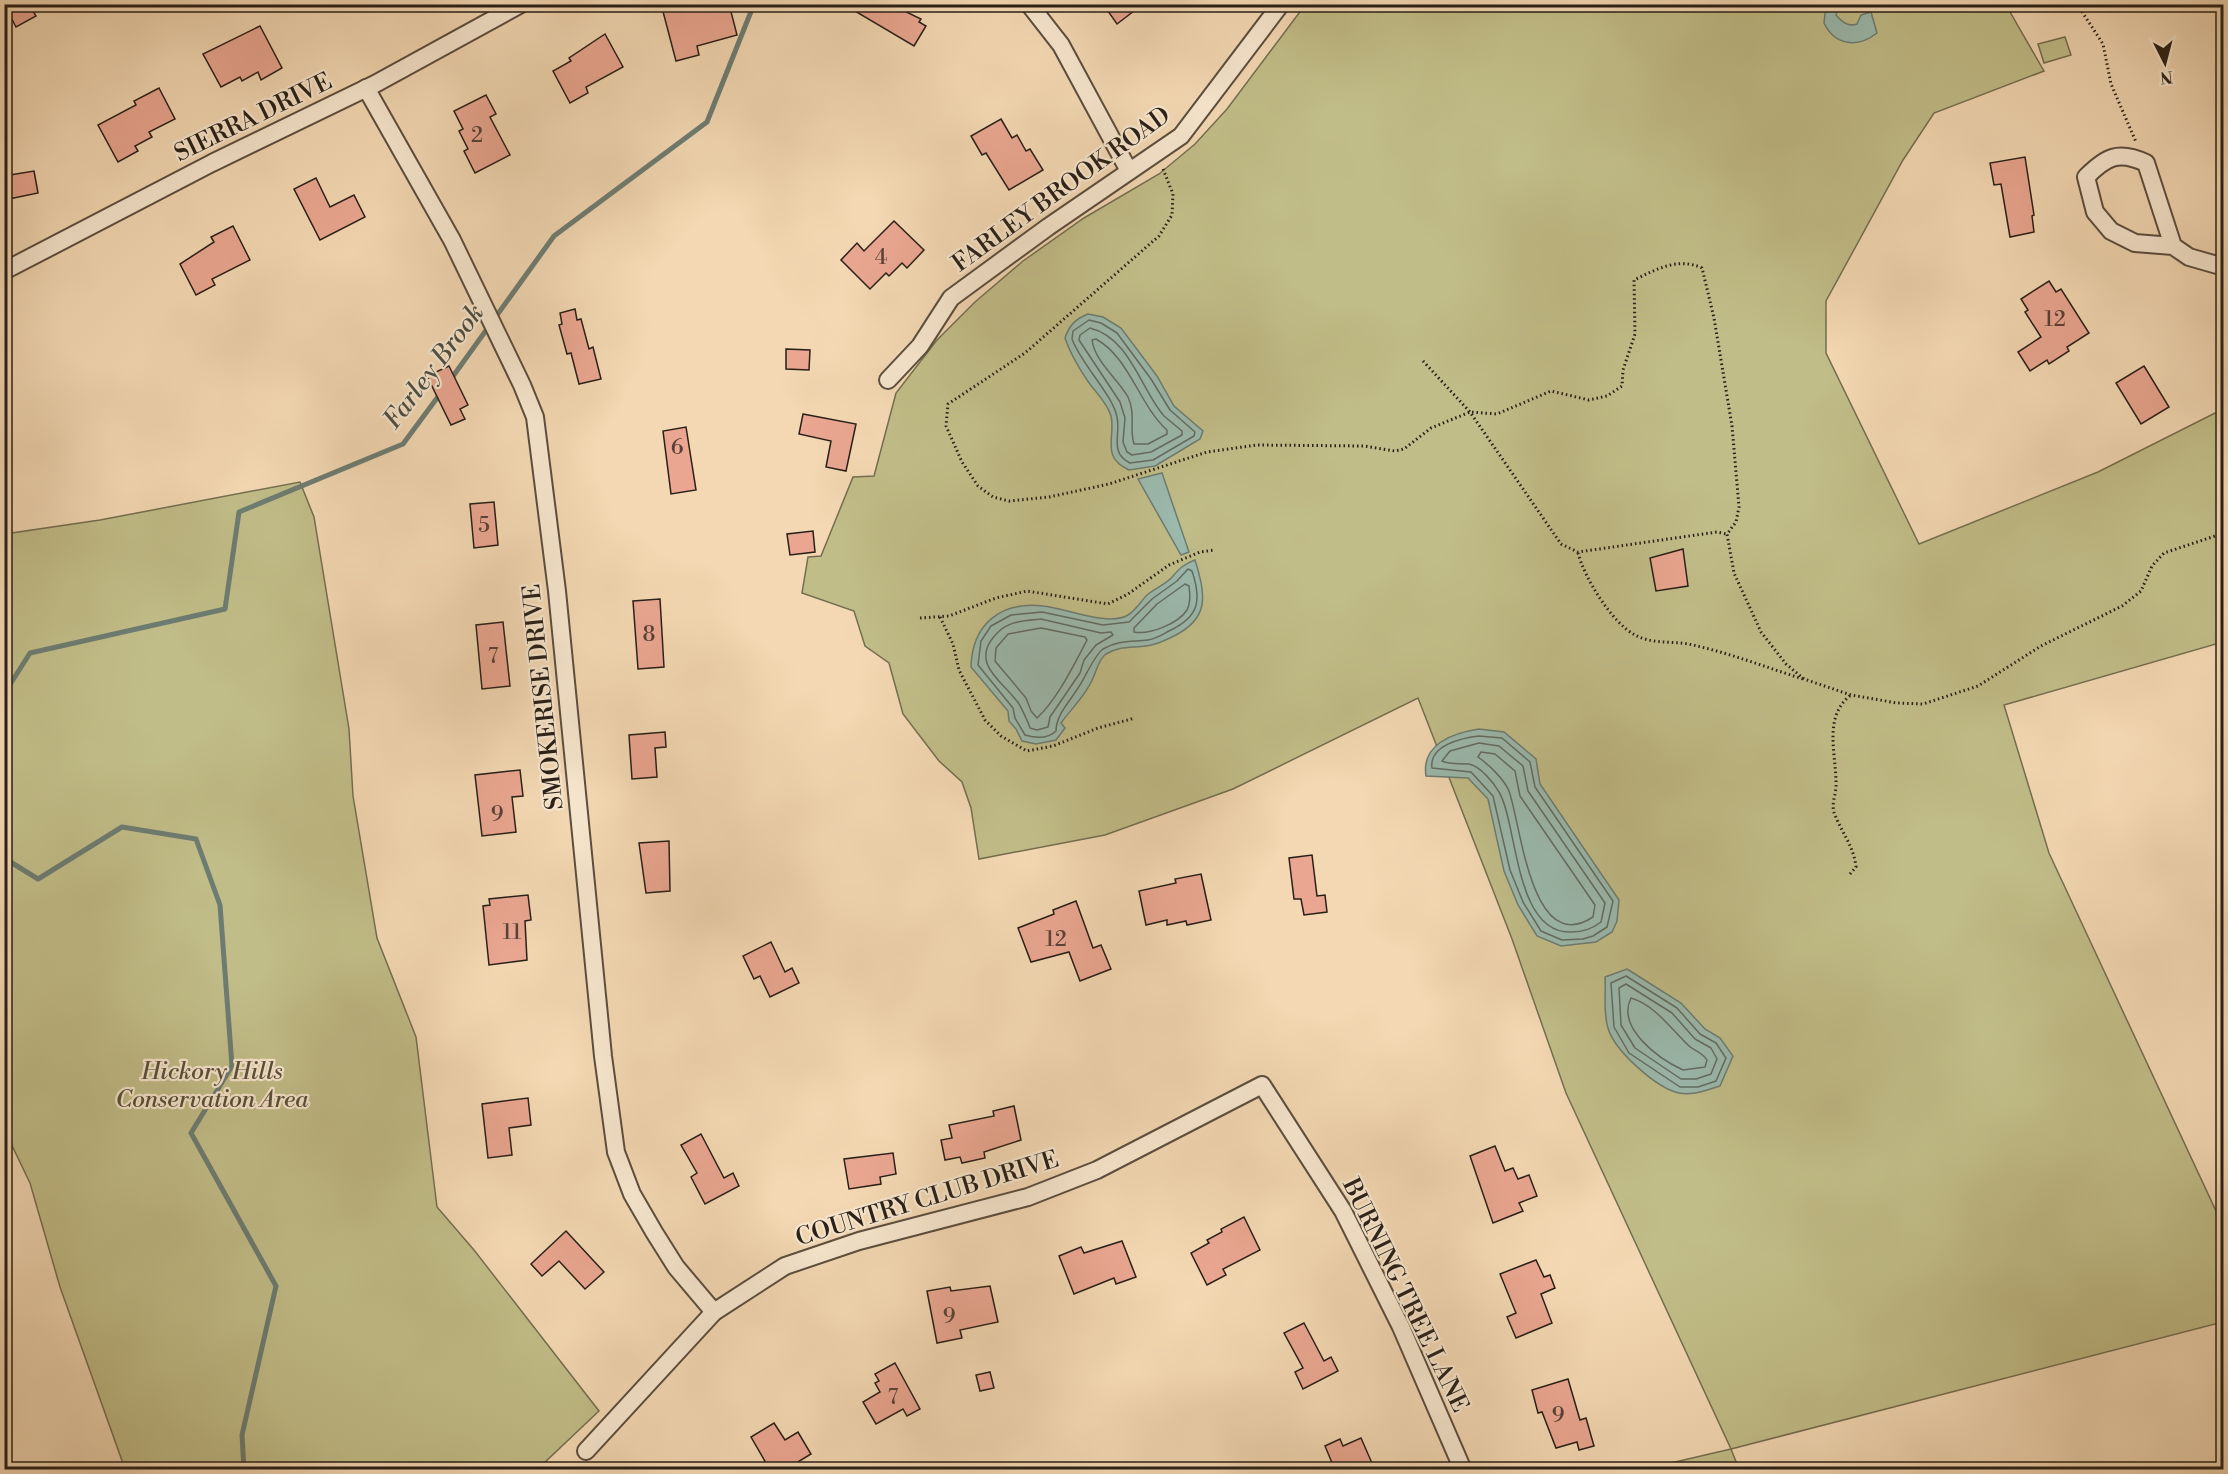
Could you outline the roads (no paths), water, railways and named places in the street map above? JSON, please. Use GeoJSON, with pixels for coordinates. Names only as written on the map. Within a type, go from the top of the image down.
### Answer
{"type":"FeatureCollection","features":[{"type":"Feature","properties":{"kind":"street"},"geometry":{"type":"LineString","coordinates":[[1029,4],[1061,45],[1130,171]]}},
{"type":"Feature","properties":{"kind":"street","name":"FARLEY BROOK ROAD"},"geometry":{"type":"LineString","coordinates":[[888,380],[920,346],[951,298],[1181,136],[1281,4]]}},
{"type":"Feature","properties":{"kind":"street","name":"SIERRA DRIVE"},"geometry":{"type":"LineString","coordinates":[[4,271],[212,163],[366,88],[516,6]]}},
{"type":"Feature","properties":{"kind":"street","name":"SMOKERISE DRIVE"},"geometry":{"type":"LineString","coordinates":[[366,88],[452,240],[522,385],[535,417],[557,591],[603,1056],[616,1152],[632,1194],[654,1233],[676,1267],[714,1312]]}},
{"type":"Feature","properties":{"kind":"street"},"geometry":{"type":"LineString","coordinates":[[2173,246],[2146,163],[2130,156],[2104,159],[2086,177],[2096,212],[2110,231],[2135,243],[2173,246],[2189,257],[2223,267]]}},
{"type":"Feature","properties":{"kind":"street","name":"COUNTRY CLUB DRIVE"},"geometry":{"type":"LineString","coordinates":[[586,1451],[714,1312],[785,1266],[859,1241],[1028,1197],[1097,1170],[1262,1084]]}},
{"type":"Feature","properties":{"kind":"street","name":"BURNING TREE LANE"},"geometry":{"type":"LineString","coordinates":[[1262,1084],[1343,1211],[1401,1327],[1463,1470]]}},
{"type":"Feature","properties":{"kind":"water"},"geometry":{"type":"Polygon","coordinates":[[[1826,5],[1839,5],[1836,15],[1843,22],[1851,25],[1857,24],[1861,15],[1871,12],[1877,33],[1862,41],[1841,40],[1829,31],[1824,23],[1826,5]]]}},
{"type":"Feature","properties":{"kind":"water"},"geometry":{"type":"Polygon","coordinates":[[[1088,314],[1103,317],[1121,328],[1157,376],[1174,406],[1203,431],[1200,439],[1155,466],[1129,470],[1120,465],[1112,453],[1112,424],[1109,411],[1081,370],[1065,338],[1073,323],[1088,314]]]}},
{"type":"Feature","properties":{"kind":"water"},"geometry":{"type":"Polygon","coordinates":[[[1162,473],[1189,552],[1181,555],[1138,479],[1162,473]]]}},
{"type":"Feature","properties":{"kind":"water"},"geometry":{"type":"Polygon","coordinates":[[[1195,560],[1203,595],[1199,614],[1193,622],[1184,630],[1160,643],[1121,648],[1103,656],[1087,690],[1061,723],[1065,728],[1056,740],[1036,744],[1022,741],[1009,721],[1008,711],[971,667],[977,639],[991,619],[1002,612],[1028,605],[1052,607],[1099,618],[1120,618],[1131,613],[1147,595],[1168,581],[1182,566],[1195,560]]]}},
{"type":"Feature","properties":{"kind":"water"},"geometry":{"type":"Polygon","coordinates":[[[1479,729],[1504,732],[1536,759],[1540,784],[1619,900],[1617,921],[1612,932],[1596,942],[1561,946],[1537,936],[1518,905],[1504,871],[1488,799],[1468,778],[1426,776],[1426,765],[1434,748],[1449,737],[1479,729]]]}},
{"type":"Feature","properties":{"kind":"water"},"geometry":{"type":"Polygon","coordinates":[[[1627,969],[1681,1003],[1705,1029],[1720,1038],[1733,1056],[1720,1086],[1689,1094],[1670,1090],[1637,1067],[1618,1047],[1606,1022],[1605,977],[1627,969]]]}},
{"type":"Feature","properties":{"kind":"waterway","name":"Farley Brook"},"geometry":{"type":"LineString","coordinates":[[451,379],[554,236],[707,122],[754,4]]}},
{"type":"Feature","properties":{"kind":"waterway","name":"Farley Brook"},"geometry":{"type":"LineString","coordinates":[[4,694],[30,653],[225,609],[239,512],[403,444],[440,394]]}},
{"type":"Feature","properties":{"kind":"waterway"},"geometry":{"type":"LineString","coordinates":[[4,858],[38,879],[122,827],[196,839],[220,905],[232,1066],[191,1133],[276,1286],[242,1435],[244,1470]]}},
{"type":"Feature","properties":{"kind":"park label","name":"Hickory Hills Conservation Area"},"geometry":{"type":"Point","coordinates":[212,1085]}}]}
